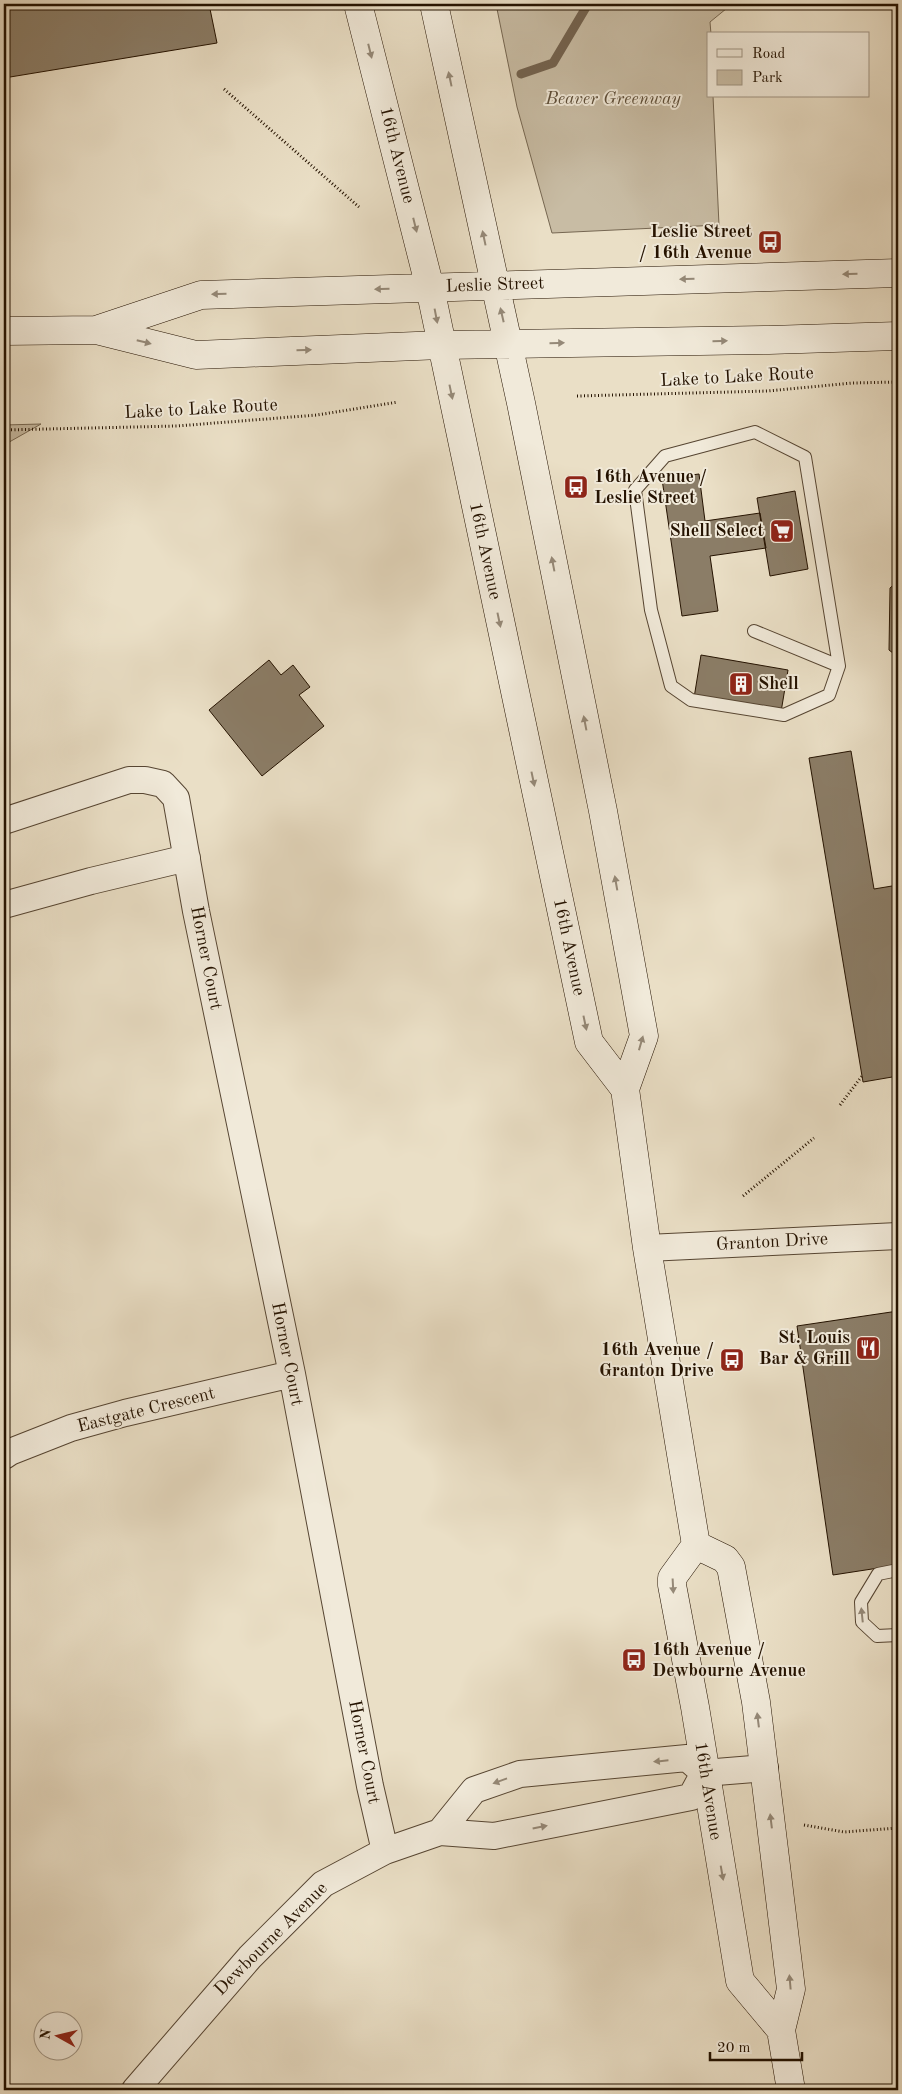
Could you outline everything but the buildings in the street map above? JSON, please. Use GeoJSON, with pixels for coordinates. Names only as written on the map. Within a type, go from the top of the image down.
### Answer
{"type":"FeatureCollection","features":[{"type":"Feature","properties":{"kind":"main road","name":"16th Avenue"},"geometry":{"type":"LineString","coordinates":[[358,4],[430,288],[589,1042],[625,1088]]}},
{"type":"Feature","properties":{"kind":"main road"},"geometry":{"type":"LineString","coordinates":[[434,4],[508,344],[603,811],[644,1036],[625,1088],[647,1248],[696,1545],[725,1559],[731,1567],[756,1702],[791,1989],[781,2030],[791,2090]]}},
{"type":"Feature","properties":{"kind":"main road","name":"Leslie Street"},"geometry":{"type":"LineString","coordinates":[[96,330],[201,295],[898,273]]}},
{"type":"Feature","properties":{"kind":"main road","name":"Leslie Street"},"geometry":{"type":"LineString","coordinates":[[4,331],[96,330],[196,355],[441,345],[898,336]]}},
{"type":"Feature","properties":{"kind":"main road","name":"16th Avenue"},"geometry":{"type":"LineString","coordinates":[[696,1545],[672,1578],[672,1582],[695,1707],[704,1773],[740,1981],[781,2030]]}},
{"type":"Feature","properties":{"kind":"street","name":"Horner Court"},"geometry":{"type":"LineString","coordinates":[[4,821],[129,780],[146,780],[163,784],[176,798],[292,1374],[367,1772],[385,1851]]}},
{"type":"Feature","properties":{"kind":"street"},"geometry":{"type":"LineString","coordinates":[[4,905],[91,881],[187,858]]}},
{"type":"Feature","properties":{"kind":"street","name":"Granton Drive"},"geometry":{"type":"LineString","coordinates":[[647,1248],[898,1236]]}},
{"type":"Feature","properties":{"kind":"street","name":"Eastgate Crescent"},"geometry":{"type":"LineString","coordinates":[[4,1456],[10,1452],[80,1426],[125,1413],[292,1374]]}},
{"type":"Feature","properties":{"kind":"street"},"geometry":{"type":"LineString","coordinates":[[440,1832],[474,1790],[520,1774],[687,1758],[704,1773],[765,1768]]}},
{"type":"Feature","properties":{"kind":"street","name":"Dewbourne Avenue"},"geometry":{"type":"LineString","coordinates":[[135,2090],[250,1957],[323,1884],[385,1851],[440,1832],[494,1836],[691,1797],[704,1773]]}},
{"type":"Feature","properties":{"kind":"lane"},"geometry":{"type":"LineString","coordinates":[[755,432],[805,457],[839,666],[829,695],[784,715],[691,700],[671,686],[651,610],[635,490],[665,456],[755,432]]}},
{"type":"Feature","properties":{"kind":"lane"},"geometry":{"type":"LineString","coordinates":[[754,631],[839,666]]}},
{"type":"Feature","properties":{"kind":"lane"},"geometry":{"type":"LineString","coordinates":[[898,1570],[878,1574],[861,1602],[862,1622],[877,1636],[898,1635]]}},
{"type":"Feature","properties":{"kind":"path"},"geometry":{"type":"LineString","coordinates":[[224,88],[359,207]]}},
{"type":"Feature","properties":{"kind":"path","name":"Lake to Lake Route"},"geometry":{"type":"LineString","coordinates":[[578,396],[768,391],[852,383],[898,382]]}},
{"type":"Feature","properties":{"kind":"path","name":"Lake to Lake Route"},"geometry":{"type":"LineString","coordinates":[[4,430],[177,426],[317,415],[398,402]]}},
{"type":"Feature","properties":{"kind":"path"},"geometry":{"type":"LineString","coordinates":[[840,1105],[862,1076]]}},
{"type":"Feature","properties":{"kind":"path"},"geometry":{"type":"LineString","coordinates":[[743,1196],[814,1138]]}},
{"type":"Feature","properties":{"kind":"path"},"geometry":{"type":"LineString","coordinates":[[804,1825],[844,1832],[898,1828]]}},
{"type":"Feature","properties":{"kind":"green space","name":"Beaver Greenway"},"geometry":{"type":"Polygon","coordinates":[[[496,4],[732,4],[710,22],[711,32],[707,32],[707,98],[713,98],[719,225],[552,233],[517,107],[496,4]]]}},
{"type":"Feature","properties":{"kind":"green space"},"geometry":{"type":"Polygon","coordinates":[[[41,424],[4,445],[4,425],[41,424]]]}},
{"type":"Feature","properties":{"kind":"waterway"},"geometry":{"type":"LineString","coordinates":[[521,74],[553,63],[588,4]]}},
{"type":"Feature","properties":{"kind":"place","name":"Leslie Street / 16th Avenue"},"geometry":{"type":"Point","coordinates":[770,242]}},
{"type":"Feature","properties":{"kind":"place","name":"16th Avenue / Leslie Street"},"geometry":{"type":"Point","coordinates":[576,487]}},
{"type":"Feature","properties":{"kind":"place","name":"Shell Select"},"geometry":{"type":"Point","coordinates":[782,531]}},
{"type":"Feature","properties":{"kind":"place","name":"Shell"},"geometry":{"type":"Point","coordinates":[741,684]}},
{"type":"Feature","properties":{"kind":"place","name":"St. Louis Bar & Grill"},"geometry":{"type":"Point","coordinates":[868,1348]}},
{"type":"Feature","properties":{"kind":"place","name":"16th Avenue / Granton Drive"},"geometry":{"type":"Point","coordinates":[732,1360]}},
{"type":"Feature","properties":{"kind":"place","name":"16th Avenue / Dewbourne Avenue"},"geometry":{"type":"Point","coordinates":[634,1660]}}]}
